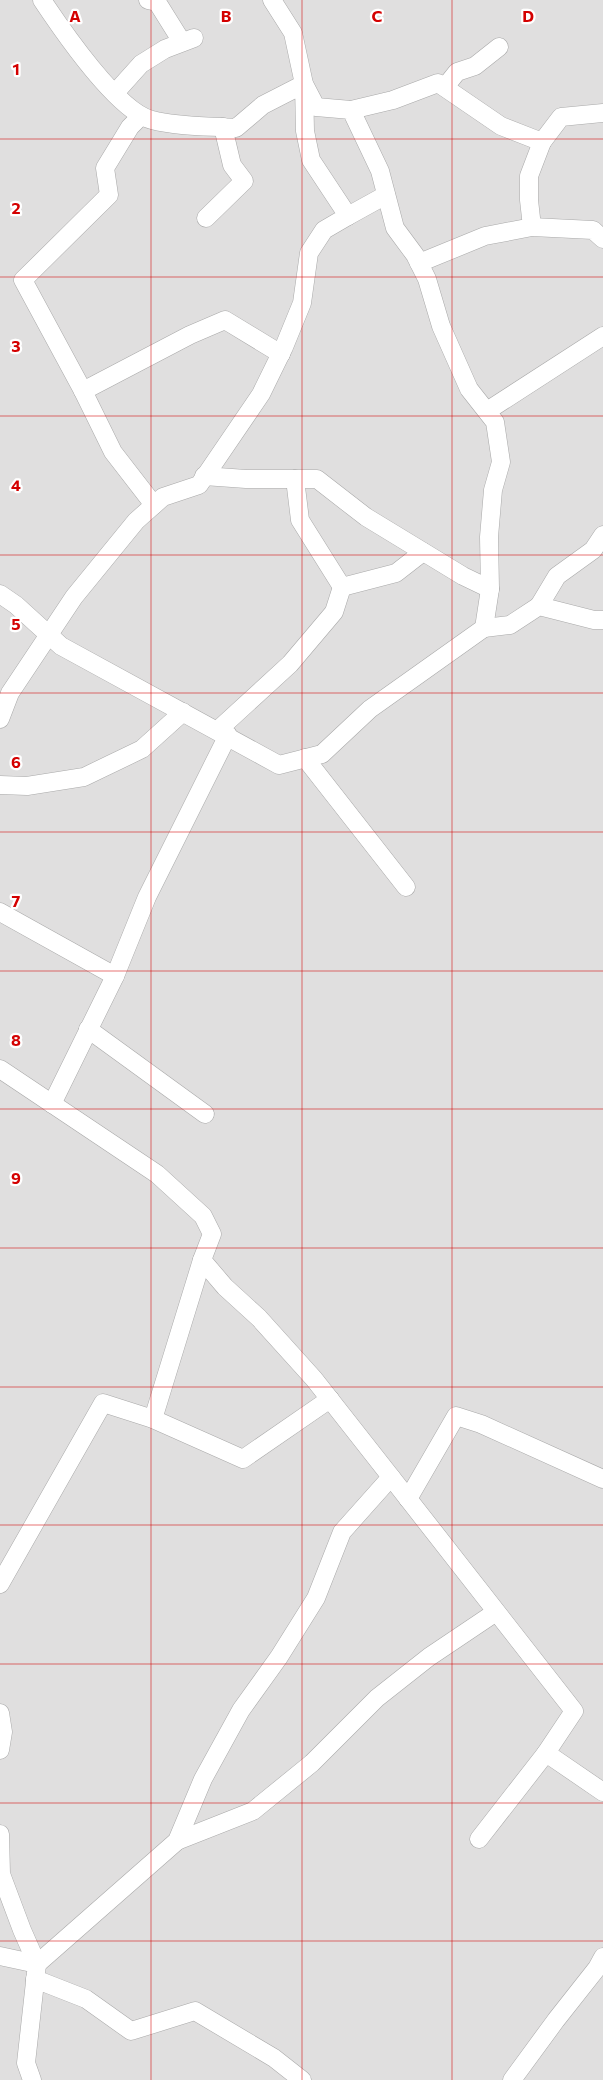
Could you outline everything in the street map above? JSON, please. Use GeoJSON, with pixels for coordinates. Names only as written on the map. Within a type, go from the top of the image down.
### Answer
{"type":"FeatureCollection","features":[{"type":"Feature","properties":{"kind":"street"},"geometry":{"type":"LineString","coordinates":[[42,0],[70,43],[115,93],[131,110],[151,120],[236,128],[263,105],[304,84]]}},
{"type":"Feature","properties":{"kind":"street"},"geometry":{"type":"LineString","coordinates":[[115,93],[141,64],[164,49],[188,40],[157,2],[148,0]]}},
{"type":"Feature","properties":{"kind":"street"},"geometry":{"type":"LineString","coordinates":[[272,0],[294,33],[304,84],[305,131],[311,160],[348,216]]}},
{"type":"Feature","properties":{"kind":"street"},"geometry":{"type":"LineString","coordinates":[[445,87],[457,72],[475,66],[499,47]]}},
{"type":"Feature","properties":{"kind":"street"},"geometry":{"type":"LineString","coordinates":[[304,84],[316,107],[350,110],[393,100],[438,83],[501,126],[542,142]]}},
{"type":"Feature","properties":{"kind":"street"},"geometry":{"type":"LineString","coordinates":[[350,110],[380,171],[395,228],[420,263],[445,335],[469,389],[495,422],[501,462],[493,490],[489,537],[490,589],[484,628]]}},
{"type":"Feature","properties":{"kind":"street"},"geometry":{"type":"LineString","coordinates":[[532,227],[529,176],[542,142],[561,117],[603,113]]}},
{"type":"Feature","properties":{"kind":"street"},"geometry":{"type":"LineString","coordinates":[[141,116],[130,127],[105,168],[109,194],[22,280],[114,452],[154,505]]}},
{"type":"Feature","properties":{"kind":"street"},"geometry":{"type":"LineString","coordinates":[[206,218],[244,181],[232,165],[223,127]]}},
{"type":"Feature","properties":{"kind":"street"},"geometry":{"type":"LineString","coordinates":[[0,719],[10,693],[74,597],[136,521],[163,497],[199,485],[261,394],[281,354],[302,303],[309,253],[324,230],[386,195]]}},
{"type":"Feature","properties":{"kind":"street"},"geometry":{"type":"LineString","coordinates":[[420,263],[485,236],[532,227],[600,232]]}},
{"type":"Feature","properties":{"kind":"street"},"geometry":{"type":"LineString","coordinates":[[83,391],[190,335],[226,320],[281,354]]}},
{"type":"Feature","properties":{"kind":"street"},"geometry":{"type":"LineString","coordinates":[[486,411],[603,336]]}},
{"type":"Feature","properties":{"kind":"street"},"geometry":{"type":"LineString","coordinates":[[204,476],[246,479],[317,479],[366,517],[463,576],[490,589]]}},
{"type":"Feature","properties":{"kind":"street"},"geometry":{"type":"LineString","coordinates":[[52,1104],[115,976],[147,898],[223,733],[290,664],[334,612],[342,587],[300,520],[295,479]]}},
{"type":"Feature","properties":{"kind":"street"},"geometry":{"type":"LineString","coordinates":[[0,594],[16,605],[61,646],[279,765],[322,754],[370,709],[484,628],[510,625],[539,606],[557,576],[592,550],[603,535]]}},
{"type":"Feature","properties":{"kind":"street"},"geometry":{"type":"LineString","coordinates":[[342,587],[396,573],[423,552]]}},
{"type":"Feature","properties":{"kind":"street"},"geometry":{"type":"LineString","coordinates":[[539,606],[594,620],[603,620]]}},
{"type":"Feature","properties":{"kind":"street"},"geometry":{"type":"LineString","coordinates":[[0,785],[27,786],[84,777],[142,749],[183,712]]}},
{"type":"Feature","properties":{"kind":"street"},"geometry":{"type":"LineString","coordinates":[[305,758],[406,886]]}},
{"type":"Feature","properties":{"kind":"street"},"geometry":{"type":"LineString","coordinates":[[0,912],[115,976]]}},
{"type":"Feature","properties":{"kind":"street"},"geometry":{"type":"LineString","coordinates":[[88,1029],[205,1114]]}},
{"type":"Feature","properties":{"kind":"street"},"geometry":{"type":"LineString","coordinates":[[0,1069],[157,1174],[203,1216],[212,1234],[202,1260],[153,1419]]}},
{"type":"Feature","properties":{"kind":"street"},"geometry":{"type":"LineString","coordinates":[[202,1260],[225,1287],[259,1318],[330,1399],[574,1711],[546,1753],[479,1839]]}},
{"type":"Feature","properties":{"kind":"street"},"geometry":{"type":"LineString","coordinates":[[0,1584],[103,1403],[153,1419],[243,1459],[330,1399]]}},
{"type":"Feature","properties":{"kind":"street"},"geometry":{"type":"LineString","coordinates":[[408,1499],[456,1416],[481,1424],[603,1479]]}},
{"type":"Feature","properties":{"kind":"street"},"geometry":{"type":"LineString","coordinates":[[177,1841],[203,1779],[241,1710],[279,1657],[316,1598],[342,1532],[390,1477]]}},
{"type":"Feature","properties":{"kind":"street"},"geometry":{"type":"LineString","coordinates":[[36,1971],[177,1841],[253,1811],[312,1763],[377,1698],[429,1657],[496,1612]]}},
{"type":"Feature","properties":{"kind":"street"},"geometry":{"type":"LineString","coordinates":[[0,1713],[4,1732],[0,1750]]}},
{"type":"Feature","properties":{"kind":"street"},"geometry":{"type":"LineString","coordinates":[[546,1753],[603,1792]]}},
{"type":"Feature","properties":{"kind":"street"},"geometry":{"type":"LineString","coordinates":[[0,1834],[1,1874],[36,1971],[26,2063],[32,2080]]}},
{"type":"Feature","properties":{"kind":"street"},"geometry":{"type":"LineString","coordinates":[[0,1956],[36,1971],[86,1999],[131,2031],[195,2011],[274,2058],[302,2080]]}},
{"type":"Feature","properties":{"kind":"street"},"geometry":{"type":"LineString","coordinates":[[512,2080],[597,1968],[603,1957]]}},
{"type":"Feature","properties":{"kind":"shaded area"},"geometry":{"type":"Polygon","coordinates":[[[0,0],[603,0],[603,2080],[0,2080],[0,0]]]}}]}
